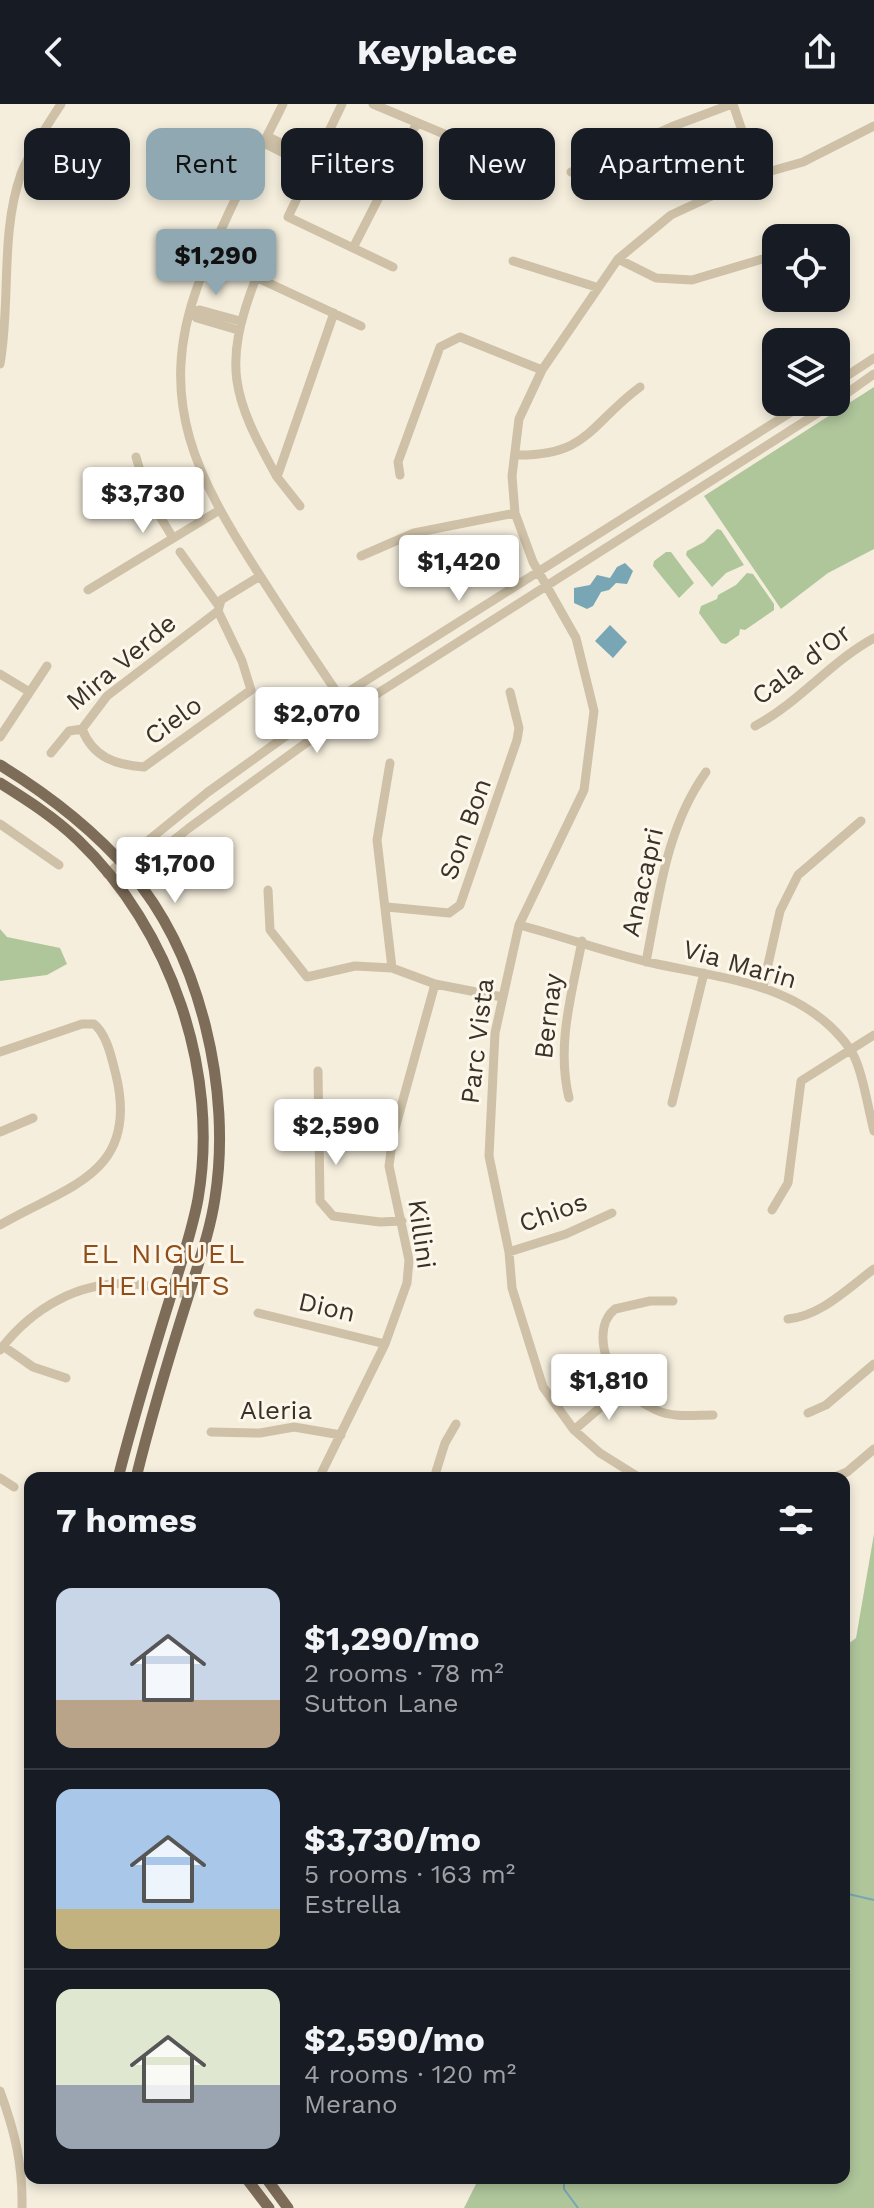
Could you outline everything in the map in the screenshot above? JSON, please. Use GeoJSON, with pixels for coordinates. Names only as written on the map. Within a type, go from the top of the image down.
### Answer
{"type":"FeatureCollection","features":[{"type":"Feature","properties":{"kind":"main road"},"geometry":{"type":"LineString","coordinates":[[0,765],[60,803],[132,874],[159,912],[182,959],[215,1065],[221,1152],[204,1248],[138,1472]]}},
{"type":"Feature","properties":{"kind":"main road"},"geometry":{"type":"LineString","coordinates":[[0,783],[44,811],[79,841],[141,918],[171,976],[198,1063],[204,1150],[188,1247],[120,1472]]}},
{"type":"Feature","properties":{"kind":"main road"},"geometry":{"type":"LineString","coordinates":[[251,2184],[269,2208]]}},
{"type":"Feature","properties":{"kind":"main road"},"geometry":{"type":"LineString","coordinates":[[270,2184],[288,2208]]}},
{"type":"Feature","properties":{"kind":"street"},"geometry":{"type":"LineString","coordinates":[[0,364],[14,203],[20,176],[36,143],[61,104]]}},
{"type":"Feature","properties":{"kind":"street"},"geometry":{"type":"LineString","coordinates":[[283,104],[198,285],[190,312],[181,386],[184,415],[195,460],[218,511],[350,711]]}},
{"type":"Feature","properties":{"kind":"street"},"geometry":{"type":"LineString","coordinates":[[330,128],[342,104]]}},
{"type":"Feature","properties":{"kind":"street"},"geometry":{"type":"LineString","coordinates":[[373,104],[439,132]]}},
{"type":"Feature","properties":{"kind":"street"},"geometry":{"type":"LineString","coordinates":[[669,128],[732,104],[740,128]]}},
{"type":"Feature","properties":{"kind":"street"},"geometry":{"type":"LineString","coordinates":[[354,246],[417,123]]}},
{"type":"Feature","properties":{"kind":"street","name":"Parc Vista"},"geometry":{"type":"LineString","coordinates":[[773,170],[803,162],[874,126]]}},
{"type":"Feature","properties":{"kind":"street"},"geometry":{"type":"LineString","coordinates":[[266,139],[281,149]]}},
{"type":"Feature","properties":{"kind":"street"},"geometry":{"type":"LineString","coordinates":[[295,200],[288,217],[393,267]]}},
{"type":"Feature","properties":{"kind":"street","name":"Parc Vista"},"geometry":{"type":"LineString","coordinates":[[630,1472],[600,1453],[574,1430],[543,1387],[512,1288],[509,1252],[489,1156],[490,1084],[502,997],[519,925],[584,790],[594,711],[576,638],[545,587],[515,513],[512,476],[519,419],[542,370],[596,287],[618,259],[671,215],[703,200]]}},
{"type":"Feature","properties":{"kind":"street"},"geometry":{"type":"LineString","coordinates":[[618,259],[656,278],[692,280],[762,259]]}},
{"type":"Feature","properties":{"kind":"street"},"geometry":{"type":"LineString","coordinates":[[513,261],[596,287]]}},
{"type":"Feature","properties":{"kind":"street"},"geometry":{"type":"LineString","coordinates":[[234,267],[361,326]]}},
{"type":"Feature","properties":{"kind":"street"},"geometry":{"type":"LineString","coordinates":[[256,278],[239,325],[234,362],[236,390],[250,429],[277,477],[300,506]]}},
{"type":"Feature","properties":{"kind":"street"},"geometry":{"type":"LineString","coordinates":[[190,312],[200,310],[239,325]]}},
{"type":"Feature","properties":{"kind":"street"},"geometry":{"type":"LineString","coordinates":[[277,477],[334,313]]}},
{"type":"Feature","properties":{"kind":"street"},"geometry":{"type":"LineString","coordinates":[[400,475],[398,462],[440,347],[460,337],[542,370]]}},
{"type":"Feature","properties":{"kind":"street"},"geometry":{"type":"LineString","coordinates":[[850,374],[874,358]]}},
{"type":"Feature","properties":{"kind":"street"},"geometry":{"type":"LineString","coordinates":[[850,391],[874,374]]}},
{"type":"Feature","properties":{"kind":"street"},"geometry":{"type":"LineString","coordinates":[[516,455],[547,455],[570,448],[640,387]]}},
{"type":"Feature","properties":{"kind":"street"},"geometry":{"type":"LineString","coordinates":[[107,874],[208,792],[340,697],[785,416]]}},
{"type":"Feature","properties":{"kind":"street"},"geometry":{"type":"LineString","coordinates":[[117,885],[350,711],[813,416]]}},
{"type":"Feature","properties":{"kind":"street"},"geometry":{"type":"LineString","coordinates":[[136,457],[148,497],[173,538]]}},
{"type":"Feature","properties":{"kind":"street"},"geometry":{"type":"LineString","coordinates":[[88,590],[218,511]]}},
{"type":"Feature","properties":{"kind":"street"},"geometry":{"type":"LineString","coordinates":[[361,556],[414,533],[515,513]]}},
{"type":"Feature","properties":{"kind":"street"},"geometry":{"type":"LineString","coordinates":[[180,552],[218,608]]}},
{"type":"Feature","properties":{"kind":"street","name":"Mira Verde"},"geometry":{"type":"LineString","coordinates":[[51,753],[69,731],[82,729],[107,696],[260,576]]}},
{"type":"Feature","properties":{"kind":"street","name":"Cielo"},"geometry":{"type":"LineString","coordinates":[[82,729],[86,739],[109,761],[144,767],[251,690],[242,661],[218,608]]}},
{"type":"Feature","properties":{"kind":"street","name":"Cala d'Or"},"geometry":{"type":"LineString","coordinates":[[755,726],[783,711],[848,652],[874,638]]}},
{"type":"Feature","properties":{"kind":"street"},"geometry":{"type":"LineString","coordinates":[[0,737],[47,666]]}},
{"type":"Feature","properties":{"kind":"street"},"geometry":{"type":"LineString","coordinates":[[0,674],[28,691]]}},
{"type":"Feature","properties":{"kind":"street","name":"Son Bon"},"geometry":{"type":"LineString","coordinates":[[387,907],[449,913],[460,905],[517,740],[517,720],[510,692]]}},
{"type":"Feature","properties":{"kind":"street"},"geometry":{"type":"LineString","coordinates":[[390,763],[377,840],[392,968]]}},
{"type":"Feature","properties":{"kind":"street","name":"Anacapri"},"geometry":{"type":"LineString","coordinates":[[646,962],[672,837],[690,795],[706,772]]}},
{"type":"Feature","properties":{"kind":"street"},"geometry":{"type":"LineString","coordinates":[[763,987],[780,911],[798,875],[861,821]]}},
{"type":"Feature","properties":{"kind":"street"},"geometry":{"type":"LineString","coordinates":[[0,824],[59,865]]}},
{"type":"Feature","properties":{"kind":"street"},"geometry":{"type":"LineString","coordinates":[[268,890],[270,930],[307,977],[355,966],[392,968],[435,984],[502,997]]}},
{"type":"Feature","properties":{"kind":"street","name":"Via Marin"},"geometry":{"type":"LineString","coordinates":[[519,925],[646,962],[763,987],[798,1001],[824,1018],[853,1052],[874,1131]]}},
{"type":"Feature","properties":{"kind":"street","name":"Bernay"},"geometry":{"type":"LineString","coordinates":[[569,1098],[561,1068],[582,941]]}},
{"type":"Feature","properties":{"kind":"street"},"geometry":{"type":"LineString","coordinates":[[672,1103],[704,973]]}},
{"type":"Feature","properties":{"kind":"street","name":"Killini"},"geometry":{"type":"LineString","coordinates":[[322,1472],[410,1286],[409,1260],[389,1166],[393,1136],[435,984]]}},
{"type":"Feature","properties":{"kind":"street"},"geometry":{"type":"LineString","coordinates":[[0,1052],[82,1024],[94,1024],[108,1049],[120,1097],[114,1142],[101,1164],[83,1183],[0,1225]]}},
{"type":"Feature","properties":{"kind":"street"},"geometry":{"type":"LineString","coordinates":[[772,1210],[788,1183],[801,1081],[853,1052],[874,1035]]}},
{"type":"Feature","properties":{"kind":"street"},"geometry":{"type":"LineString","coordinates":[[318,1071],[320,1201],[333,1216],[380,1222],[402,1221]]}},
{"type":"Feature","properties":{"kind":"street"},"geometry":{"type":"LineString","coordinates":[[0,1132],[33,1118]]}},
{"type":"Feature","properties":{"kind":"street","name":"Chios"},"geometry":{"type":"LineString","coordinates":[[509,1252],[566,1234],[612,1213]]}},
{"type":"Feature","properties":{"kind":"street"},"geometry":{"type":"LineString","coordinates":[[788,1319],[803,1318],[827,1305],[874,1269]]}},
{"type":"Feature","properties":{"kind":"street"},"geometry":{"type":"LineString","coordinates":[[66,1378],[33,1367],[1,1348],[50,1302],[94,1286],[135,1284],[189,1294]]}},
{"type":"Feature","properties":{"kind":"street"},"geometry":{"type":"LineString","coordinates":[[673,1301],[650,1301],[615,1309],[609,1314],[602,1340],[623,1388],[658,1411],[673,1415],[713,1415]]}},
{"type":"Feature","properties":{"kind":"street","name":"Dion"},"geometry":{"type":"LineString","coordinates":[[258,1313],[385,1344]]}},
{"type":"Feature","properties":{"kind":"street"},"geometry":{"type":"LineString","coordinates":[[808,1413],[826,1405],[874,1364]]}},
{"type":"Feature","properties":{"kind":"street"},"geometry":{"type":"LineString","coordinates":[[574,1430],[623,1388]]}},
{"type":"Feature","properties":{"kind":"street"},"geometry":{"type":"LineString","coordinates":[[436,1472],[445,1443],[456,1424]]}},
{"type":"Feature","properties":{"kind":"street","name":"Aleria"},"geometry":{"type":"LineString","coordinates":[[211,1432],[260,1433],[294,1427],[341,1435]]}},
{"type":"Feature","properties":{"kind":"street"},"geometry":{"type":"LineString","coordinates":[[847,1472],[874,1449]]}},
{"type":"Feature","properties":{"kind":"street"},"geometry":{"type":"LineString","coordinates":[[0,1478],[14,1487]]}},
{"type":"Feature","properties":{"kind":"street"},"geometry":{"type":"LineString","coordinates":[[0,2091],[16,2136],[23,2170],[22,2208]]}},
{"type":"Feature","properties":{"kind":"green space"},"geometry":{"type":"Polygon","coordinates":[[[874,387],[874,549],[828,573],[781,609],[704,496],[829,416],[850,416],[850,402],[874,387]]]}},
{"type":"Feature","properties":{"kind":"green space"},"geometry":{"type":"Polygon","coordinates":[[[717,529],[721,530],[744,565],[726,573],[712,587],[686,555],[687,551],[704,542],[717,529]]]}},
{"type":"Feature","properties":{"kind":"green space"},"geometry":{"type":"Polygon","coordinates":[[[671,552],[694,583],[679,598],[653,566],[654,561],[671,552]]]}},
{"type":"Feature","properties":{"kind":"green space"},"geometry":{"type":"Polygon","coordinates":[[[747,573],[753,574],[774,604],[774,610],[745,630],[740,629],[739,635],[726,644],[721,643],[699,613],[701,606],[717,599],[747,573]]]}},
{"type":"Feature","properties":{"kind":"green space"},"geometry":{"type":"Polygon","coordinates":[[[0,929],[7,937],[60,948],[67,964],[47,975],[0,981],[0,929]]]}},
{"type":"Feature","properties":{"kind":"green space"},"geometry":{"type":"Polygon","coordinates":[[[874,1534],[874,2208],[464,2208],[476,2184],[850,2184],[850,1642],[856,1638],[874,1534]]]}},
{"type":"Feature","properties":{"kind":"water"},"geometry":{"type":"Polygon","coordinates":[[[625,563],[633,571],[627,584],[616,583],[609,590],[601,592],[593,606],[587,609],[574,603],[574,588],[590,585],[597,575],[610,578],[617,567],[625,563]]]}},
{"type":"Feature","properties":{"kind":"water"},"geometry":{"type":"Polygon","coordinates":[[[610,625],[627,642],[613,658],[595,641],[610,625]]]}},
{"type":"Feature","properties":{"kind":"waterway"},"geometry":{"type":"LineString","coordinates":[[850,1894],[874,1900]]}},
{"type":"Feature","properties":{"kind":"waterway"},"geometry":{"type":"LineString","coordinates":[[564,2184],[564,2189],[578,2208]]}},
{"type":"Feature","properties":{"kind":"district","name":"EL NIGUEL HEIGHTS"},"geometry":{"type":"Point","coordinates":[164,1269]}}]}
